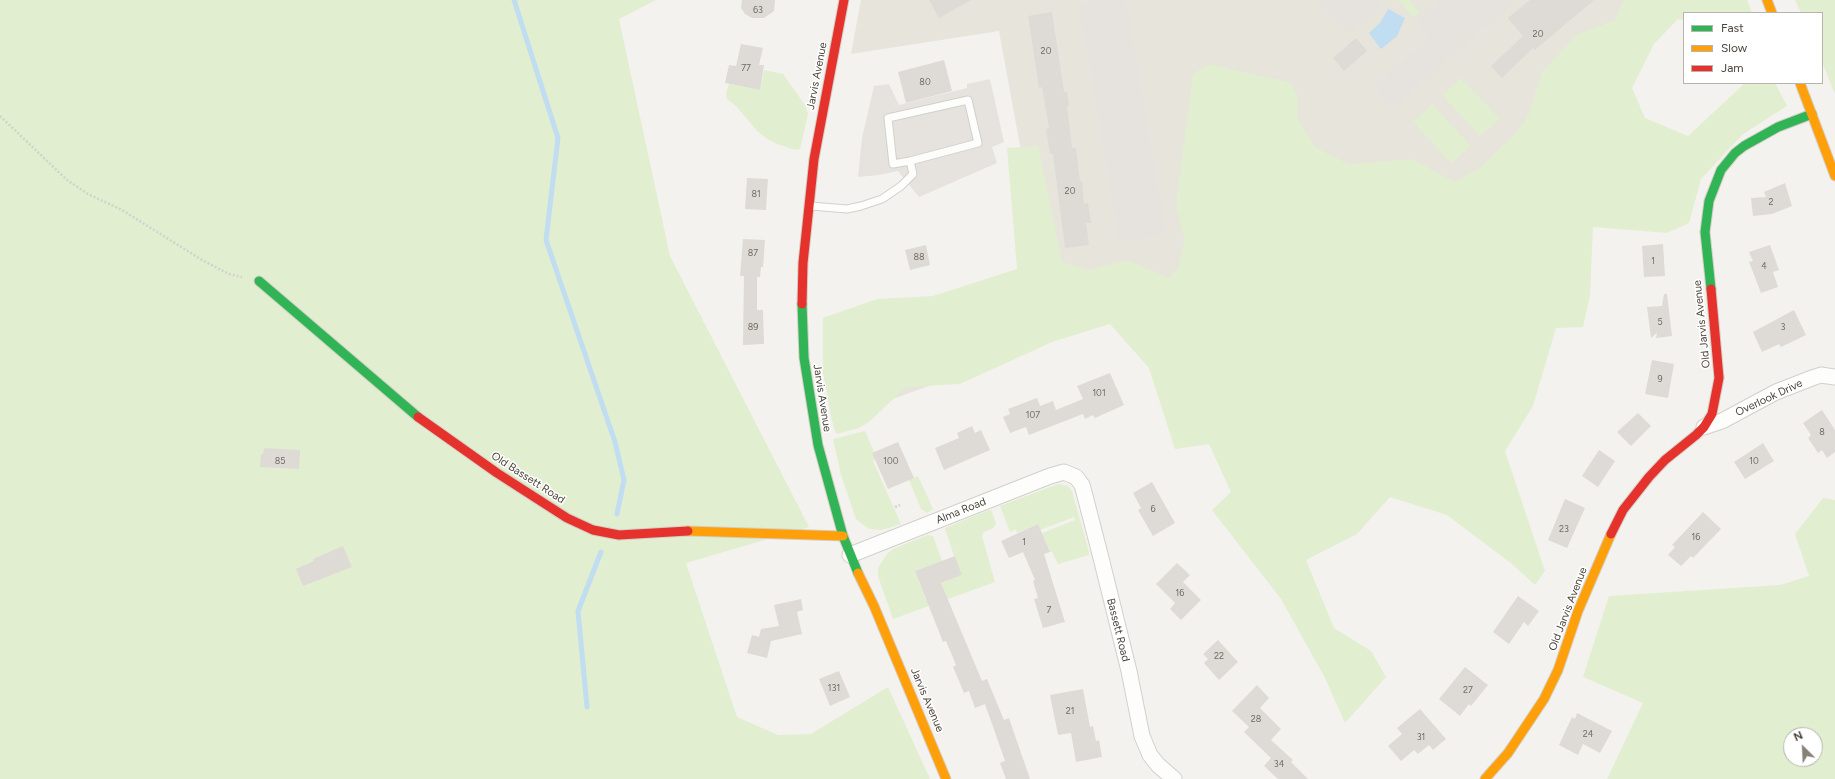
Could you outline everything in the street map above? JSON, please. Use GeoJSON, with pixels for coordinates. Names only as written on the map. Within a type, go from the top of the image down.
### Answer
{"type":"FeatureCollection","features":[{"type":"Feature","properties":{"kind":"street","name":"Jarvis Avenue"},"geometry":{"type":"LineString","coordinates":[[844,0],[814,159],[802,288],[804,358],[818,445],[843,536],[874,606],[946,779]]}},
{"type":"Feature","properties":{"kind":"street"},"geometry":{"type":"LineString","coordinates":[[1767,0],[1772,12]]}},
{"type":"Feature","properties":{"kind":"street"},"geometry":{"type":"LineString","coordinates":[[1800,84],[1835,176]]}},
{"type":"Feature","properties":{"kind":"street","name":"Old Jarvis Avenue"},"geometry":{"type":"LineString","coordinates":[[1485,779],[1512,747],[1544,699],[1558,670],[1578,611],[1602,553],[1623,510],[1634,494],[1665,460],[1704,427],[1712,414],[1719,378],[1718,355],[1706,243],[1707,213],[1711,193],[1721,170],[1735,153],[1744,146],[1778,127],[1812,114]]}},
{"type":"Feature","properties":{"kind":"street","name":"Old Bassett Road"},"geometry":{"type":"LineString","coordinates":[[259,281],[408,410],[497,473],[568,518],[593,530],[619,535],[681,531],[843,536]]}},
{"type":"Feature","properties":{"kind":"street","name":"Overlook Drive"},"geometry":{"type":"LineString","coordinates":[[1704,427],[1722,421],[1776,392],[1812,378],[1821,376],[1835,377]]}},
{"type":"Feature","properties":{"kind":"street","name":"Alma Road"},"geometry":{"type":"LineString","coordinates":[[850,554],[1050,476],[1064,472],[1072,474]]}},
{"type":"Feature","properties":{"kind":"street","name":"Bassett Road"},"geometry":{"type":"LineString","coordinates":[[1072,474],[1079,480],[1085,496],[1128,671],[1142,736],[1150,755],[1158,765],[1174,779]]}},
{"type":"Feature","properties":{"kind":"lane"},"geometry":{"type":"LineString","coordinates":[[968,100],[978,143],[910,161],[893,164],[888,118],[968,100]]}},
{"type":"Feature","properties":{"kind":"lane"},"geometry":{"type":"LineString","coordinates":[[809,205],[847,208],[882,199],[901,186],[913,174],[910,161]]}},
{"type":"Feature","properties":{"kind":"path"},"geometry":{"type":"LineString","coordinates":[[0,116],[67,180],[88,194],[122,210],[202,260],[229,274],[259,281]]}},
{"type":"Feature","properties":{"kind":"path"},"geometry":{"type":"LineString","coordinates":[[895,506],[900,504]]}},
{"type":"Feature","properties":{"kind":"shaded area"},"geometry":{"type":"Polygon","coordinates":[[[861,0],[1654,0],[1611,139],[832,421],[823,371],[823,318],[1044,277],[999,31],[851,54],[861,0]]]}},
{"type":"Feature","properties":{"kind":"shaded area"},"geometry":{"type":"Polygon","coordinates":[[[1093,0],[1126,0],[1166,233],[1133,241],[1132,239],[1119,241],[1079,5],[1093,2],[1093,0]]]}},
{"type":"Feature","properties":{"kind":"shaded area"},"geometry":{"type":"Polygon","coordinates":[[[1318,0],[1378,0],[1382,5],[1350,33],[1343,26],[1341,27],[1318,0]]]}},
{"type":"Feature","properties":{"kind":"shaded area"},"geometry":{"type":"Polygon","coordinates":[[[1441,0],[1516,0],[1392,108],[1373,86],[1426,42],[1429,37],[1416,22],[1441,0]]]}},
{"type":"Feature","properties":{"kind":"shaded area"},"geometry":{"type":"Polygon","coordinates":[[[990,79],[1004,142],[992,147],[997,163],[919,197],[898,171],[858,177],[862,138],[874,86],[889,84],[899,105],[967,88],[967,84],[990,79]]]}},
{"type":"Feature","properties":{"kind":"green space"},"geometry":{"type":"Polygon","coordinates":[[[0,0],[656,0],[619,19],[670,256],[809,527],[686,563],[737,717],[778,735],[811,734],[888,687],[930,779],[0,779],[0,0]]]}},
{"type":"Feature","properties":{"kind":"green space"},"geometry":{"type":"Polygon","coordinates":[[[1398,0],[1410,0],[1420,12],[1413,17],[1398,0]]]}},
{"type":"Feature","properties":{"kind":"green space"},"geometry":{"type":"Polygon","coordinates":[[[1624,0],[1747,0],[1752,12],[1683,12],[1683,20],[1678,19],[1654,44],[1632,88],[1645,118],[1688,136],[1744,84],[1776,84],[1787,106],[1743,134],[1701,179],[1689,223],[1667,233],[1593,227],[1590,296],[1583,327],[1556,328],[1533,406],[1505,451],[1545,571],[1535,585],[1512,564],[1447,515],[1390,497],[1357,534],[1306,560],[1334,628],[1371,651],[1386,677],[1345,723],[1325,678],[1281,599],[1212,510],[1231,492],[1209,444],[1175,449],[1149,368],[1110,324],[1052,342],[960,384],[906,387],[870,421],[859,428],[837,434],[834,429],[823,371],[823,318],[877,299],[933,296],[1017,269],[1007,148],[1038,146],[1062,262],[1089,270],[1128,260],[1169,278],[1178,268],[1185,240],[1176,206],[1193,74],[1209,64],[1291,83],[1298,97],[1297,118],[1315,147],[1349,164],[1413,159],[1454,182],[1480,168],[1517,132],[1528,116],[1542,72],[1577,35],[1615,20],[1624,0]]]}},
{"type":"Feature","properties":{"kind":"green space"},"geometry":{"type":"Polygon","coordinates":[[[1795,0],[1835,0],[1835,94],[1823,64],[1823,12],[1801,12],[1795,0]]]}},
{"type":"Feature","properties":{"kind":"green space"},"geometry":{"type":"Polygon","coordinates":[[[764,70],[783,74],[805,105],[808,114],[800,149],[795,150],[769,140],[757,131],[737,107],[727,99],[726,94],[729,84],[760,90],[764,70]]]}},
{"type":"Feature","properties":{"kind":"green space"},"geometry":{"type":"Polygon","coordinates":[[[1461,78],[1500,119],[1480,136],[1442,95],[1461,78]]]}},
{"type":"Feature","properties":{"kind":"green space"},"geometry":{"type":"Polygon","coordinates":[[[1432,104],[1471,146],[1451,163],[1413,122],[1432,104]]]}},
{"type":"Feature","properties":{"kind":"green space"},"geometry":{"type":"Polygon","coordinates":[[[865,431],[874,452],[872,453],[875,460],[873,461],[901,524],[882,530],[869,529],[856,519],[841,475],[833,439],[865,431]]]}},
{"type":"Feature","properties":{"kind":"green space"},"geometry":{"type":"Polygon","coordinates":[[[918,476],[933,509],[927,513],[921,509],[909,480],[918,476]]]}},
{"type":"Feature","properties":{"kind":"green space"},"geometry":{"type":"Polygon","coordinates":[[[1058,484],[1068,486],[1072,491],[1089,555],[1058,564],[1052,552],[1050,552],[1042,533],[1075,520],[1074,517],[1040,530],[1038,524],[1017,533],[1016,529],[1010,532],[1000,506],[1058,484]]]}},
{"type":"Feature","properties":{"kind":"green space"},"geometry":{"type":"Polygon","coordinates":[[[1823,498],[1835,500],[1835,779],[1607,779],[1643,703],[1583,677],[1609,596],[1780,585],[1809,576],[1795,534],[1823,498]]]}},
{"type":"Feature","properties":{"kind":"green space"},"geometry":{"type":"Polygon","coordinates":[[[989,510],[992,511],[996,524],[993,528],[984,532],[982,536],[995,582],[893,619],[878,576],[878,568],[887,554],[893,549],[928,535],[933,536],[942,561],[915,571],[926,600],[944,593],[941,583],[962,575],[945,528],[989,510]]]}},
{"type":"Feature","properties":{"kind":"water"},"geometry":{"type":"Polygon","coordinates":[[[1388,9],[1405,18],[1397,36],[1381,49],[1369,33],[1380,23],[1388,9]]]}},
{"type":"Feature","properties":{"kind":"building"},"geometry":{"type":"Polygon","coordinates":[[[742,0],[775,0],[774,11],[764,18],[752,18],[745,14],[741,8],[742,0]]]}},
{"type":"Feature","properties":{"kind":"building"},"geometry":{"type":"Polygon","coordinates":[[[929,0],[971,0],[939,18],[929,0]]]}},
{"type":"Feature","properties":{"kind":"building"},"geometry":{"type":"Polygon","coordinates":[[[1530,0],[1594,0],[1535,50],[1533,48],[1502,78],[1491,66],[1523,36],[1508,18],[1530,0]]]}},
{"type":"Feature","properties":{"kind":"building"},"geometry":{"type":"Polygon","coordinates":[[[1052,12],[1064,92],[1067,92],[1069,106],[1067,106],[1072,148],[1076,148],[1080,181],[1082,181],[1084,204],[1088,203],[1091,223],[1086,223],[1089,245],[1065,248],[1053,154],[1050,154],[1046,129],[1049,128],[1042,87],[1039,88],[1028,16],[1052,12]]]}},
{"type":"Feature","properties":{"kind":"building"},"geometry":{"type":"Polygon","coordinates":[[[1356,38],[1367,51],[1344,71],[1333,58],[1356,38]]]}},
{"type":"Feature","properties":{"kind":"building"},"geometry":{"type":"Polygon","coordinates":[[[741,44],[763,48],[759,65],[764,65],[760,90],[725,83],[729,65],[736,66],[741,44]]]}},
{"type":"Feature","properties":{"kind":"building"},"geometry":{"type":"Polygon","coordinates":[[[944,60],[952,91],[906,103],[898,72],[944,60]]]}},
{"type":"Feature","properties":{"kind":"building"},"geometry":{"type":"Polygon","coordinates":[[[747,178],[768,179],[766,210],[745,209],[747,178]]]}},
{"type":"Feature","properties":{"kind":"building"},"geometry":{"type":"Polygon","coordinates":[[[1785,183],[1792,206],[1772,214],[1753,216],[1751,198],[1766,197],[1764,192],[1785,183]]]}},
{"type":"Feature","properties":{"kind":"building"},"geometry":{"type":"Polygon","coordinates":[[[743,239],[765,240],[763,267],[761,267],[760,277],[757,277],[757,310],[763,310],[764,344],[743,345],[744,276],[740,276],[743,239]]]}},
{"type":"Feature","properties":{"kind":"building"},"geometry":{"type":"Polygon","coordinates":[[[1663,244],[1665,276],[1644,277],[1642,246],[1663,244]]]}},
{"type":"Feature","properties":{"kind":"building"},"geometry":{"type":"Polygon","coordinates":[[[926,245],[930,265],[910,270],[905,250],[926,245]]]}},
{"type":"Feature","properties":{"kind":"building"},"geometry":{"type":"Polygon","coordinates":[[[1770,245],[1779,270],[1773,272],[1778,287],[1761,293],[1749,262],[1753,261],[1749,252],[1770,245]]]}},
{"type":"Feature","properties":{"kind":"building"},"geometry":{"type":"Polygon","coordinates":[[[1664,294],[1667,294],[1672,336],[1656,338],[1657,333],[1651,338],[1647,307],[1662,306],[1664,294]]]}},
{"type":"Feature","properties":{"kind":"building"},"geometry":{"type":"Polygon","coordinates":[[[1794,310],[1806,335],[1781,347],[1779,344],[1762,352],[1753,332],[1794,310]]]}},
{"type":"Feature","properties":{"kind":"building"},"geometry":{"type":"Polygon","coordinates":[[[1652,360],[1674,364],[1668,398],[1645,394],[1652,360]]]}},
{"type":"Feature","properties":{"kind":"building"},"geometry":{"type":"Polygon","coordinates":[[[1110,373],[1124,405],[1095,418],[1093,415],[1085,419],[1083,414],[1029,435],[1026,427],[1010,433],[1003,417],[1010,414],[1008,409],[1037,398],[1040,406],[1053,401],[1056,410],[1083,399],[1077,386],[1110,373]]]}},
{"type":"Feature","properties":{"kind":"building"},"geometry":{"type":"Polygon","coordinates":[[[1822,410],[1835,430],[1835,452],[1827,458],[1822,450],[1818,453],[1808,438],[1811,435],[1803,423],[1822,410]]]}},
{"type":"Feature","properties":{"kind":"building"},"geometry":{"type":"Polygon","coordinates":[[[1638,413],[1651,426],[1631,446],[1617,432],[1638,413]]]}},
{"type":"Feature","properties":{"kind":"building"},"geometry":{"type":"Polygon","coordinates":[[[972,426],[975,433],[981,430],[990,450],[944,470],[935,448],[959,438],[957,433],[972,426]]]}},
{"type":"Feature","properties":{"kind":"building"},"geometry":{"type":"Polygon","coordinates":[[[898,442],[914,478],[888,489],[872,453],[898,442]]]}},
{"type":"Feature","properties":{"kind":"building"},"geometry":{"type":"Polygon","coordinates":[[[1763,443],[1774,461],[1745,479],[1734,462],[1763,443]]]}},
{"type":"Feature","properties":{"kind":"building"},"geometry":{"type":"Polygon","coordinates":[[[264,448],[300,450],[299,469],[260,467],[261,454],[263,454],[264,448]]]}},
{"type":"Feature","properties":{"kind":"building"},"geometry":{"type":"Polygon","coordinates":[[[1599,450],[1615,461],[1598,487],[1582,476],[1599,450]]]}},
{"type":"Feature","properties":{"kind":"building"},"geometry":{"type":"Polygon","coordinates":[[[1152,482],[1175,523],[1153,536],[1138,510],[1141,508],[1133,493],[1152,482]]]}},
{"type":"Feature","properties":{"kind":"building"},"geometry":{"type":"Polygon","coordinates":[[[1565,499],[1585,508],[1567,548],[1548,540],[1565,499]]]}},
{"type":"Feature","properties":{"kind":"building"},"geometry":{"type":"Polygon","coordinates":[[[1703,512],[1721,529],[1693,558],[1691,556],[1681,566],[1668,555],[1675,547],[1672,545],[1703,512]]]}},
{"type":"Feature","properties":{"kind":"building"},"geometry":{"type":"Polygon","coordinates":[[[1038,524],[1050,552],[1044,554],[1065,622],[1043,628],[1034,599],[1038,598],[1033,581],[1035,580],[1023,552],[1009,558],[1001,541],[1038,524]]]}},
{"type":"Feature","properties":{"kind":"building"},"geometry":{"type":"Polygon","coordinates":[[[343,546],[352,567],[303,586],[296,569],[314,561],[313,559],[343,546]]]}},
{"type":"Feature","properties":{"kind":"building"},"geometry":{"type":"Polygon","coordinates":[[[955,556],[962,575],[941,583],[982,681],[987,679],[1004,720],[1009,718],[1030,779],[1006,779],[1000,763],[1005,761],[985,704],[975,708],[969,691],[964,693],[953,667],[956,665],[946,641],[943,642],[915,571],[955,556]]]}},
{"type":"Feature","properties":{"kind":"building"},"geometry":{"type":"Polygon","coordinates":[[[1177,563],[1190,575],[1183,582],[1201,600],[1181,620],[1170,609],[1175,603],[1156,584],[1177,563]]]}},
{"type":"Feature","properties":{"kind":"building"},"geometry":{"type":"Polygon","coordinates":[[[1518,596],[1539,611],[1528,626],[1524,622],[1509,644],[1493,632],[1518,596]]]}},
{"type":"Feature","properties":{"kind":"building"},"geometry":{"type":"Polygon","coordinates":[[[801,599],[803,610],[797,612],[802,634],[771,641],[767,658],[747,653],[752,635],[759,637],[761,629],[779,626],[774,605],[801,599]]]}},
{"type":"Feature","properties":{"kind":"building"},"geometry":{"type":"Polygon","coordinates":[[[1218,640],[1238,662],[1219,680],[1204,663],[1208,659],[1203,654],[1218,640]]]}},
{"type":"Feature","properties":{"kind":"building"},"geometry":{"type":"Polygon","coordinates":[[[1465,667],[1488,685],[1471,706],[1469,704],[1460,716],[1439,699],[1465,667]]]}},
{"type":"Feature","properties":{"kind":"building"},"geometry":{"type":"Polygon","coordinates":[[[839,671],[850,697],[830,706],[819,679],[839,671]]]}},
{"type":"Feature","properties":{"kind":"building"},"geometry":{"type":"Polygon","coordinates":[[[1257,685],[1269,698],[1260,708],[1281,729],[1271,740],[1293,760],[1291,762],[1308,779],[1278,779],[1264,766],[1271,758],[1244,732],[1249,727],[1232,711],[1257,685]]]}},
{"type":"Feature","properties":{"kind":"building"},"geometry":{"type":"Polygon","coordinates":[[[1083,689],[1090,727],[1093,726],[1096,741],[1099,740],[1102,757],[1076,762],[1071,733],[1058,735],[1050,695],[1083,689]]]}},
{"type":"Feature","properties":{"kind":"building"},"geometry":{"type":"Polygon","coordinates":[[[1420,709],[1446,739],[1433,750],[1429,745],[1418,754],[1414,750],[1401,761],[1388,746],[1402,734],[1397,728],[1420,709]]]}},
{"type":"Feature","properties":{"kind":"building"},"geometry":{"type":"Polygon","coordinates":[[[1577,713],[1612,731],[1600,753],[1583,744],[1578,755],[1559,745],[1572,717],[1575,719],[1577,713]]]}},
{"type":"Feature","properties":{"kind":"waterway"},"geometry":{"type":"LineString","coordinates":[[514,0],[558,138],[546,240],[615,442],[624,480],[617,514]]}},
{"type":"Feature","properties":{"kind":"waterway"},"geometry":{"type":"LineString","coordinates":[[587,707],[578,611],[601,552]]}},
{"type":"Feature","properties":{"kind":"traffic: fast"},"geometry":{"type":"LineString","coordinates":[[1711,289],[1705,232],[1709,201],[1721,170],[1735,153],[1744,146],[1778,127],[1812,114]]}},
{"type":"Feature","properties":{"kind":"traffic: fast"},"geometry":{"type":"LineString","coordinates":[[259,281],[418,417]]}},
{"type":"Feature","properties":{"kind":"traffic: fast"},"geometry":{"type":"LineString","coordinates":[[802,304],[804,358],[818,445],[843,536],[858,573]]}},
{"type":"Feature","properties":{"kind":"traffic: slow"},"geometry":{"type":"LineString","coordinates":[[1767,0],[1772,12]]}},
{"type":"Feature","properties":{"kind":"traffic: slow"},"geometry":{"type":"LineString","coordinates":[[1800,84],[1835,176]]}},
{"type":"Feature","properties":{"kind":"traffic: slow"},"geometry":{"type":"LineString","coordinates":[[688,531],[843,536]]}},
{"type":"Feature","properties":{"kind":"traffic: slow"},"geometry":{"type":"LineString","coordinates":[[1485,779],[1508,753],[1544,699],[1558,670],[1578,611],[1611,534]]}},
{"type":"Feature","properties":{"kind":"traffic: slow"},"geometry":{"type":"LineString","coordinates":[[858,573],[874,606],[946,779]]}},
{"type":"Feature","properties":{"kind":"traffic: jam"},"geometry":{"type":"LineString","coordinates":[[802,304],[803,263],[814,159],[844,0]]}},
{"type":"Feature","properties":{"kind":"traffic: jam"},"geometry":{"type":"LineString","coordinates":[[1611,534],[1623,510],[1649,477],[1665,460],[1696,435],[1704,427],[1712,414],[1719,378],[1711,289]]}},
{"type":"Feature","properties":{"kind":"traffic: jam"},"geometry":{"type":"LineString","coordinates":[[418,417],[497,473],[567,518],[593,530],[619,535],[688,531]]}}]}
